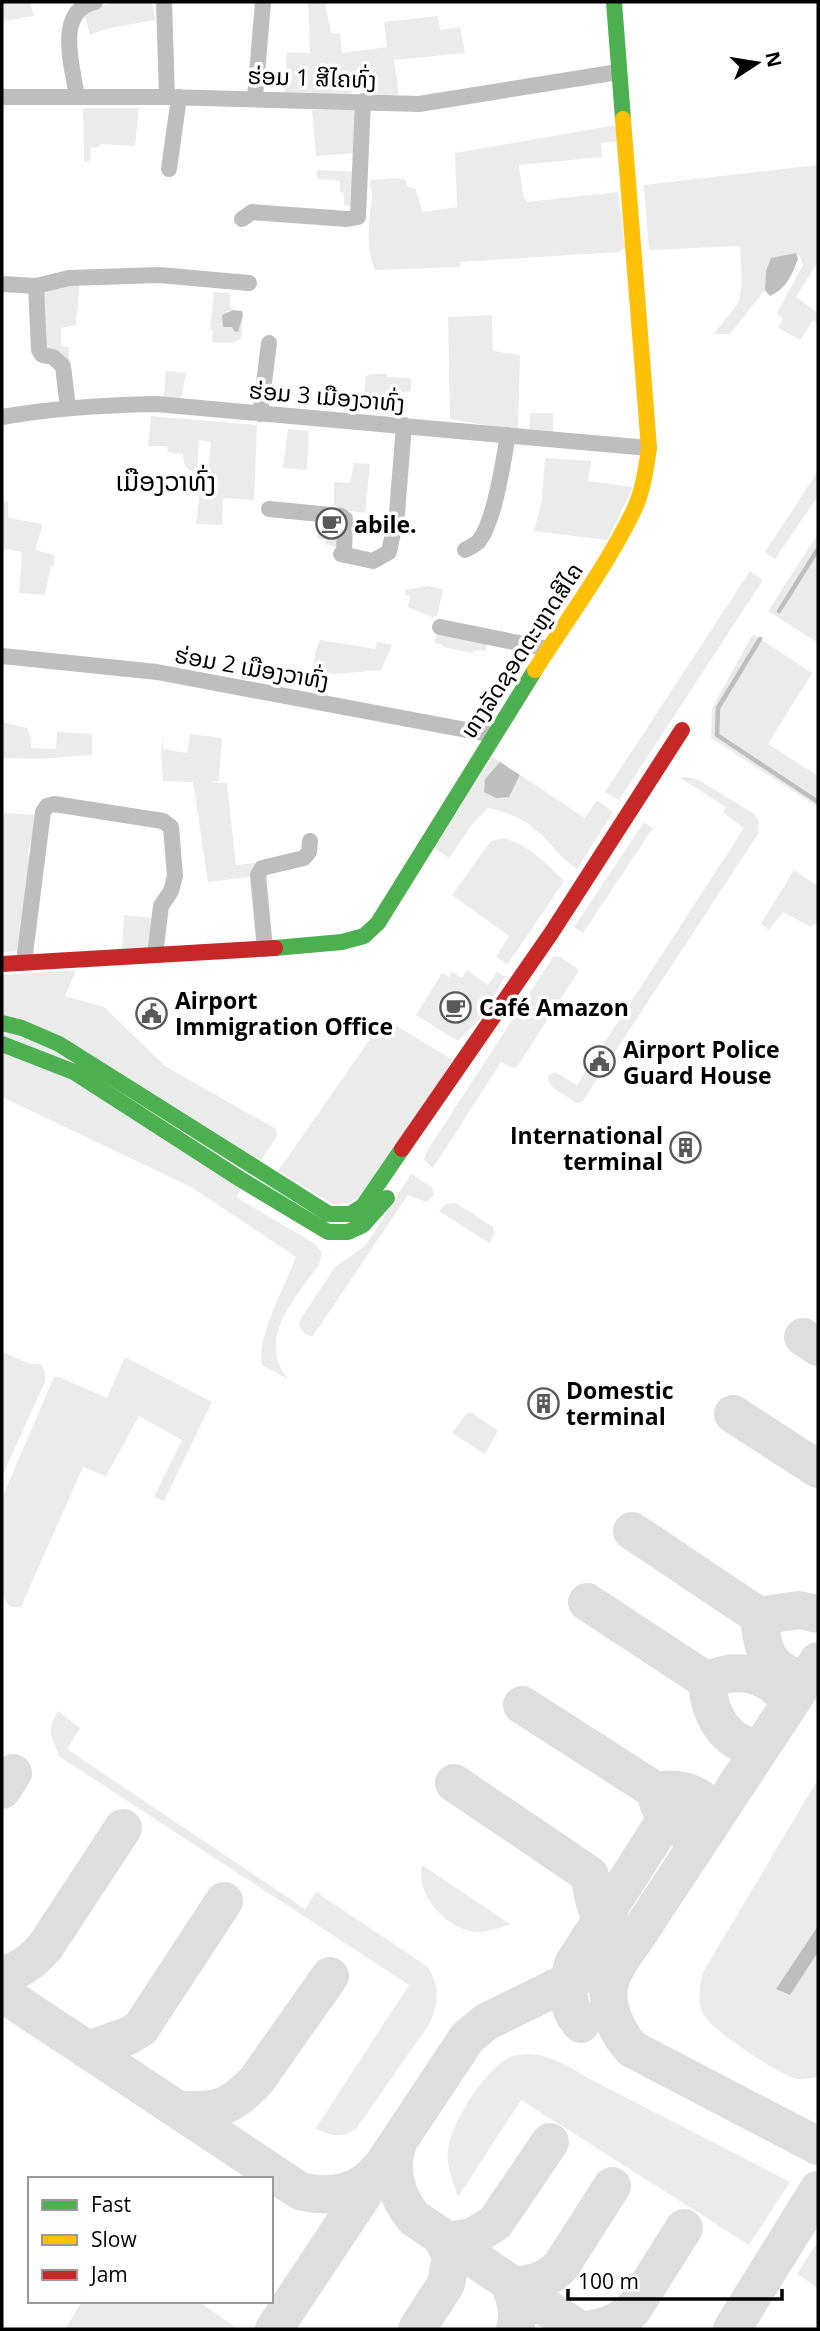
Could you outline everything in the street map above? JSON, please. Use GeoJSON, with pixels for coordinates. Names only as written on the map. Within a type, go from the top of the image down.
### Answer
{"type":"FeatureCollection","features":[{"type":"Feature","properties":{"kind":"street"},"geometry":{"type":"LineString","coordinates":[[78,97],[68,40],[76,12],[85,4],[94,2]]}},
{"type":"Feature","properties":{"kind":"street"},"geometry":{"type":"LineString","coordinates":[[164,2],[173,97],[169,169]]}},
{"type":"Feature","properties":{"kind":"street"},"geometry":{"type":"LineString","coordinates":[[255,99],[263,2]]}},
{"type":"Feature","properties":{"kind":"street","name":"ທາງລັດຊອດຕະຫຼາດສີໄຄ"},"geometry":{"type":"LineString","coordinates":[[2,964],[342,942],[365,936],[377,923],[493,734],[605,561],[635,509],[643,484],[649,448],[618,72],[615,2]]}},
{"type":"Feature","properties":{"kind":"street","name":"ຮ່ອມ 1 ສີໄຄທົ່ງ"},"geometry":{"type":"LineString","coordinates":[[2,97],[173,97],[433,103],[618,72]]}},
{"type":"Feature","properties":{"kind":"street"},"geometry":{"type":"LineString","coordinates":[[242,219],[252,212],[347,219],[358,217],[363,101]]}},
{"type":"Feature","properties":{"kind":"street"},"geometry":{"type":"LineString","coordinates":[[2,284],[36,286],[69,278],[159,275],[249,282]]}},
{"type":"Feature","properties":{"kind":"street"},"geometry":{"type":"LineString","coordinates":[[36,286],[39,350],[41,355],[54,357],[63,366],[68,408]]}},
{"type":"Feature","properties":{"kind":"street"},"geometry":{"type":"LineString","coordinates":[[260,414],[269,343]]}},
{"type":"Feature","properties":{"kind":"street","name":"ຮ່ອມ 3 ເມືອງວາທົ່ງ"},"geometry":{"type":"LineString","coordinates":[[2,417],[68,408],[156,404],[649,448]]}},
{"type":"Feature","properties":{"kind":"street"},"geometry":{"type":"LineString","coordinates":[[269,509],[341,516],[345,519],[342,555],[373,561],[389,552],[397,513],[404,425]]}},
{"type":"Feature","properties":{"kind":"street"},"geometry":{"type":"LineString","coordinates":[[465,550],[478,542],[485,529],[508,435]]}},
{"type":"Feature","properties":{"kind":"street"},"geometry":{"type":"LineString","coordinates":[[440,627],[548,649]]}},
{"type":"Feature","properties":{"kind":"street","name":"ຮ່ອມ 2 ເມືອງວາທົ່ງ"},"geometry":{"type":"LineString","coordinates":[[2,656],[157,672],[493,734]]}},
{"type":"Feature","properties":{"kind":"street"},"geometry":{"type":"LineString","coordinates":[[2,1044],[88,1071],[267,1173],[329,1213],[350,1214],[363,1206],[552,932],[682,730]]}},
{"type":"Feature","properties":{"kind":"street"},"geometry":{"type":"LineString","coordinates":[[2,1023],[22,1028],[59,1044],[88,1071],[257,1190],[328,1232],[352,1231],[366,1224],[409,1166],[656,788],[662,760]]}},
{"type":"Feature","properties":{"kind":"street"},"geometry":{"type":"LineString","coordinates":[[24,962],[43,813],[47,806],[54,804],[163,821],[171,827],[175,876],[171,891],[161,906],[155,955]]}},
{"type":"Feature","properties":{"kind":"street"},"geometry":{"type":"LineString","coordinates":[[265,949],[258,875],[262,868],[304,858],[309,852],[310,841]]}},
{"type":"Feature","properties":{"kind":"street"},"geometry":{"type":"LineString","coordinates":[[257,1190],[267,1173]]}},
{"type":"Feature","properties":{"kind":"shaded area"},"geometry":{"type":"Polygon","coordinates":[[[2,2],[30,2],[34,16],[4,21],[2,2]]]}},
{"type":"Feature","properties":{"kind":"shaded area"},"geometry":{"type":"Polygon","coordinates":[[[114,2],[152,2],[155,20],[105,29],[90,35],[84,12],[114,2]]]}},
{"type":"Feature","properties":{"kind":"shaded area"},"geometry":{"type":"Polygon","coordinates":[[[308,2],[325,2],[331,33],[340,34],[342,53],[387,47],[384,22],[438,16],[440,30],[460,27],[465,53],[394,60],[399,94],[390,96],[366,93],[367,83],[353,81],[351,97],[284,95],[287,52],[310,53],[308,2]]]}},
{"type":"Feature","properties":{"kind":"shaded area"},"geometry":{"type":"Polygon","coordinates":[[[83,108],[139,108],[135,146],[100,144],[99,147],[91,148],[90,161],[84,162],[83,108]]]}},
{"type":"Feature","properties":{"kind":"shaded area"},"geometry":{"type":"Polygon","coordinates":[[[358,109],[357,153],[316,156],[312,110],[358,109]]]}},
{"type":"Feature","properties":{"kind":"shaded area"},"geometry":{"type":"Polygon","coordinates":[[[617,125],[618,141],[601,143],[602,157],[519,165],[523,196],[527,202],[618,192],[625,248],[618,252],[460,262],[460,267],[375,270],[369,243],[372,197],[370,180],[405,180],[408,187],[415,188],[423,212],[457,207],[455,153],[617,125]]]}},
{"type":"Feature","properties":{"kind":"shaded area"},"geometry":{"type":"Polygon","coordinates":[[[818,165],[818,262],[796,297],[818,313],[818,324],[813,320],[800,340],[778,328],[783,318],[777,313],[803,265],[800,256],[791,254],[766,271],[765,290],[730,334],[714,334],[739,302],[742,282],[740,246],[649,250],[644,185],[818,165]]]}},
{"type":"Feature","properties":{"kind":"shaded area"},"geometry":{"type":"Polygon","coordinates":[[[317,170],[356,172],[354,207],[344,205],[340,181],[317,179],[317,170]]]}},
{"type":"Feature","properties":{"kind":"shaded area"},"geometry":{"type":"Polygon","coordinates":[[[796,253],[798,259],[788,281],[770,296],[765,290],[766,271],[771,258],[796,253]]]}},
{"type":"Feature","properties":{"kind":"shaded area"},"geometry":{"type":"Polygon","coordinates":[[[80,281],[76,325],[61,328],[61,345],[69,348],[69,363],[43,347],[43,292],[80,281]]]}},
{"type":"Feature","properties":{"kind":"shaded area"},"geometry":{"type":"Polygon","coordinates":[[[214,292],[230,293],[230,307],[233,310],[226,311],[233,327],[238,331],[243,315],[241,338],[234,342],[212,342],[213,330],[210,329],[214,292]]]}},
{"type":"Feature","properties":{"kind":"shaded area"},"geometry":{"type":"Polygon","coordinates":[[[233,310],[242,311],[243,315],[238,332],[232,327],[223,327],[222,315],[233,310]]]}},
{"type":"Feature","properties":{"kind":"shaded area"},"geometry":{"type":"Polygon","coordinates":[[[492,315],[493,351],[520,355],[518,431],[450,419],[448,317],[492,315]]]}},
{"type":"Feature","properties":{"kind":"shaded area"},"geometry":{"type":"Polygon","coordinates":[[[166,371],[186,373],[181,399],[163,402],[166,371]]]}},
{"type":"Feature","properties":{"kind":"shaded area"},"geometry":{"type":"Polygon","coordinates":[[[371,374],[411,378],[411,391],[394,395],[364,393],[366,376],[371,374]]]}},
{"type":"Feature","properties":{"kind":"shaded area"},"geometry":{"type":"Polygon","coordinates":[[[530,413],[553,413],[553,433],[529,431],[530,413]]]}},
{"type":"Feature","properties":{"kind":"shaded area"},"geometry":{"type":"Polygon","coordinates":[[[151,416],[257,425],[254,500],[223,498],[222,525],[196,524],[200,491],[206,491],[211,442],[199,440],[197,473],[190,471],[186,467],[183,454],[168,452],[167,446],[148,446],[151,416]]]}},
{"type":"Feature","properties":{"kind":"shaded area"},"geometry":{"type":"Polygon","coordinates":[[[288,429],[309,431],[307,470],[283,468],[288,429]]]}},
{"type":"Feature","properties":{"kind":"shaded area"},"geometry":{"type":"Polygon","coordinates":[[[545,458],[591,461],[588,481],[633,487],[607,540],[534,531],[542,499],[545,458]]]}},
{"type":"Feature","properties":{"kind":"shaded area"},"geometry":{"type":"Polygon","coordinates":[[[354,463],[370,464],[365,513],[334,509],[334,482],[350,483],[354,463]]]}},
{"type":"Feature","properties":{"kind":"shaded area"},"geometry":{"type":"Polygon","coordinates":[[[818,471],[818,496],[775,559],[765,552],[818,471]]]}},
{"type":"Feature","properties":{"kind":"shaded area"},"geometry":{"type":"Polygon","coordinates":[[[2,501],[8,502],[8,518],[43,524],[35,550],[54,555],[54,567],[51,566],[45,595],[19,593],[22,552],[2,548],[2,501]]]}},
{"type":"Feature","properties":{"kind":"shaded area"},"geometry":{"type":"Polygon","coordinates":[[[318,531],[341,533],[340,548],[325,544],[326,540],[317,539],[318,531]]]}},
{"type":"Feature","properties":{"kind":"shaded area"},"geometry":{"type":"Polygon","coordinates":[[[818,534],[818,643],[768,611],[818,534]]]}},
{"type":"Feature","properties":{"kind":"shaded area"},"geometry":{"type":"Polygon","coordinates":[[[750,571],[763,580],[619,800],[605,792],[750,571]]]}},
{"type":"Feature","properties":{"kind":"shaded area"},"geometry":{"type":"Polygon","coordinates":[[[428,586],[443,589],[437,616],[432,617],[408,607],[410,596],[405,595],[405,590],[428,586]]]}},
{"type":"Feature","properties":{"kind":"shaded area"},"geometry":{"type":"Polygon","coordinates":[[[439,630],[487,641],[486,651],[474,650],[473,653],[434,643],[439,630]]]}},
{"type":"Feature","properties":{"kind":"shaded area"},"geometry":{"type":"Polygon","coordinates":[[[753,634],[812,673],[768,744],[818,776],[818,807],[711,738],[712,708],[753,634]]]}},
{"type":"Feature","properties":{"kind":"shaded area"},"geometry":{"type":"Polygon","coordinates":[[[320,640],[375,649],[377,642],[392,645],[381,670],[334,674],[314,669],[315,653],[320,640]]]}},
{"type":"Feature","properties":{"kind":"shaded area"},"geometry":{"type":"Polygon","coordinates":[[[2,722],[27,728],[31,748],[56,749],[57,732],[92,734],[92,755],[38,759],[2,758],[2,722]]]}},
{"type":"Feature","properties":{"kind":"shaded area"},"geometry":{"type":"Polygon","coordinates":[[[164,732],[163,749],[187,753],[190,734],[222,738],[219,781],[206,782],[227,783],[236,865],[255,863],[255,876],[208,882],[193,782],[163,781],[161,753],[164,732]]]}},
{"type":"Feature","properties":{"kind":"shaded area"},"geometry":{"type":"Polygon","coordinates":[[[492,757],[500,762],[485,779],[514,787],[520,775],[585,818],[597,800],[613,812],[577,869],[526,822],[488,808],[473,823],[449,858],[434,848],[492,757]]]}},
{"type":"Feature","properties":{"kind":"shaded area"},"geometry":{"type":"Polygon","coordinates":[[[500,762],[520,775],[509,797],[496,798],[484,792],[485,779],[500,762]]]}},
{"type":"Feature","properties":{"kind":"shaded area"},"geometry":{"type":"Polygon","coordinates":[[[680,778],[697,779],[753,813],[759,822],[758,834],[582,1102],[577,1103],[553,1088],[548,1076],[555,1072],[577,1085],[744,828],[723,813],[726,807],[680,778]]]}},
{"type":"Feature","properties":{"kind":"shaded area"},"geometry":{"type":"Polygon","coordinates":[[[2,813],[37,815],[28,852],[29,889],[23,951],[2,952],[2,813]]]}},
{"type":"Feature","properties":{"kind":"shaded area"},"geometry":{"type":"Polygon","coordinates":[[[644,822],[653,828],[583,933],[574,927],[644,822]]]}},
{"type":"Feature","properties":{"kind":"shaded area"},"geometry":{"type":"Polygon","coordinates":[[[504,838],[529,850],[564,881],[508,964],[496,957],[509,936],[452,895],[491,841],[504,838]]]}},
{"type":"Feature","properties":{"kind":"shaded area"},"geometry":{"type":"Polygon","coordinates":[[[794,870],[818,886],[818,922],[811,927],[783,912],[769,930],[761,924],[794,870]]]}},
{"type":"Feature","properties":{"kind":"shaded area"},"geometry":{"type":"Polygon","coordinates":[[[124,915],[162,919],[157,948],[122,949],[124,915]]]}},
{"type":"Feature","properties":{"kind":"shaded area"},"geometry":{"type":"Polygon","coordinates":[[[558,956],[577,968],[578,972],[517,1067],[513,1068],[501,1062],[433,1168],[424,1160],[427,1151],[553,957],[558,956]]]}},
{"type":"Feature","properties":{"kind":"shaded area"},"geometry":{"type":"Polygon","coordinates":[[[76,970],[65,996],[104,1007],[165,1066],[276,1129],[277,1136],[236,1197],[315,1244],[322,1253],[319,1265],[290,1305],[277,1334],[279,1364],[288,1379],[262,1365],[261,1354],[267,1327],[296,1257],[191,1187],[2,1097],[2,975],[76,970]]]}},
{"type":"Feature","properties":{"kind":"shaded area"},"geometry":{"type":"Polygon","coordinates":[[[467,970],[488,985],[497,972],[505,977],[479,1020],[458,1041],[416,1015],[442,973],[449,977],[452,972],[462,978],[467,970]]]}},
{"type":"Feature","properties":{"kind":"shaded area"},"geometry":{"type":"Polygon","coordinates":[[[382,1022],[390,1022],[453,1060],[360,1196],[350,1203],[334,1205],[278,1171],[382,1022]]]}},
{"type":"Feature","properties":{"kind":"shaded area"},"geometry":{"type":"Polygon","coordinates":[[[411,1174],[432,1187],[434,1195],[426,1202],[408,1195],[317,1330],[312,1336],[306,1335],[299,1326],[300,1320],[335,1267],[365,1246],[411,1174]]]}},
{"type":"Feature","properties":{"kind":"shaded area"},"geometry":{"type":"Polygon","coordinates":[[[456,1203],[493,1227],[494,1235],[489,1243],[439,1211],[446,1204],[456,1203]]]}},
{"type":"Feature","properties":{"kind":"shaded area"},"geometry":{"type":"Polygon","coordinates":[[[2,1352],[30,1364],[41,1364],[45,1372],[45,1382],[2,1476],[2,1352]]]}},
{"type":"Feature","properties":{"kind":"shaded area"},"geometry":{"type":"Polygon","coordinates":[[[125,1357],[212,1402],[164,1501],[154,1497],[182,1440],[139,1416],[106,1476],[83,1467],[21,1607],[10,1607],[2,1595],[2,1498],[54,1377],[107,1398],[125,1357]]]}},
{"type":"Feature","properties":{"kind":"shaded area"},"geometry":{"type":"Polygon","coordinates":[[[467,1413],[472,1413],[498,1431],[485,1454],[452,1433],[467,1413]]]}},
{"type":"Feature","properties":{"kind":"shaded area"},"geometry":{"type":"Polygon","coordinates":[[[58,1711],[80,1728],[67,1749],[305,1909],[316,1892],[428,1967],[437,1995],[430,2023],[356,2129],[336,2135],[316,2128],[409,1985],[60,1757],[51,1734],[58,1711]]]}},
{"type":"Feature","properties":{"kind":"shaded area"},"geometry":{"type":"Polygon","coordinates":[[[818,1779],[818,2077],[799,2079],[788,2076],[762,2061],[718,2030],[703,2014],[699,1993],[703,1972],[818,1779]]]}},
{"type":"Feature","properties":{"kind":"shaded area"},"geometry":{"type":"Polygon","coordinates":[[[422,1865],[510,1924],[477,1932],[466,1930],[448,1920],[439,1913],[426,1895],[422,1885],[422,1865]]]}},
{"type":"Feature","properties":{"kind":"shaded area"},"geometry":{"type":"Polygon","coordinates":[[[818,1926],[818,1952],[790,1995],[776,1989],[818,1926]]]}},
{"type":"Feature","properties":{"kind":"shaded area"},"geometry":{"type":"Polygon","coordinates":[[[526,2054],[544,2056],[560,2062],[790,2182],[749,2245],[521,2100],[458,2197],[448,2161],[450,2138],[455,2125],[480,2085],[500,2063],[510,2057],[526,2054]]]}},
{"type":"Feature","properties":{"kind":"shaded area"},"geometry":{"type":"Polygon","coordinates":[[[818,2241],[818,2288],[797,2274],[818,2241]]]}},
{"type":"Feature","properties":{"kind":"shaded area"},"geometry":{"type":"Polygon","coordinates":[[[81,2303],[201,2303],[238,2329],[65,2329],[81,2303]]]}},
{"type":"Feature","properties":{"kind":"waterway"},"geometry":{"type":"LineString","coordinates":[[779,611],[818,549]]}},
{"type":"Feature","properties":{"kind":"waterway"},"geometry":{"type":"LineString","coordinates":[[760,639],[718,708],[717,735],[818,802]]}},
{"type":"Feature","properties":{"kind":"taxiway"},"geometry":{"type":"LineString","coordinates":[[803,1337],[818,1347]]}},
{"type":"Feature","properties":{"kind":"taxiway"},"geometry":{"type":"LineString","coordinates":[[733,1414],[818,1469]]}},
{"type":"Feature","properties":{"kind":"taxiway"},"geometry":{"type":"LineString","coordinates":[[632,1531],[759,1616],[763,1641],[770,1658],[783,1671],[805,1682]]}},
{"type":"Feature","properties":{"kind":"taxiway"},"geometry":{"type":"LineString","coordinates":[[587,1602],[707,1681],[711,1705],[721,1726],[737,1741],[760,1749]]}},
{"type":"Feature","properties":{"kind":"taxiway"},"geometry":{"type":"LineString","coordinates":[[759,1616],[799,1610],[818,1614]]}},
{"type":"Feature","properties":{"kind":"taxiway"},"geometry":{"type":"LineString","coordinates":[[818,1661],[621,1960],[612,1976],[609,1991],[613,2018],[632,2049],[818,2146]]}},
{"type":"Feature","properties":{"kind":"taxiway"},"geometry":{"type":"LineString","coordinates":[[707,1681],[729,1674],[751,1675],[771,1684],[788,1700]]}},
{"type":"Feature","properties":{"kind":"taxiway"},"geometry":{"type":"LineString","coordinates":[[522,1705],[656,1791],[665,1816],[687,1832]]}},
{"type":"Feature","properties":{"kind":"taxiway"},"geometry":{"type":"LineString","coordinates":[[2,1790],[13,1773]]}},
{"type":"Feature","properties":{"kind":"taxiway"},"geometry":{"type":"LineString","coordinates":[[454,1783],[590,1875],[600,1916],[613,1929],[635,1939]]}},
{"type":"Feature","properties":{"kind":"taxiway"},"geometry":{"type":"LineString","coordinates":[[656,1791],[690,1793],[704,1802],[715,1817]]}},
{"type":"Feature","properties":{"kind":"taxiway"},"geometry":{"type":"LineString","coordinates":[[581,2024],[572,2011],[569,1996],[573,1964],[666,1819]]}},
{"type":"Feature","properties":{"kind":"taxiway"},"geometry":{"type":"LineString","coordinates":[[2,1975],[26,1965],[45,1947],[123,1828]]}},
{"type":"Feature","properties":{"kind":"taxiway"},"geometry":{"type":"LineString","coordinates":[[88,2050],[128,2036],[141,2028],[224,1901]]}},
{"type":"Feature","properties":{"kind":"taxiway"},"geometry":{"type":"LineString","coordinates":[[274,2329],[467,2038],[486,2022],[598,1967],[628,1944]]}},
{"type":"Feature","properties":{"kind":"taxiway"},"geometry":{"type":"LineString","coordinates":[[180,2110],[214,2109],[230,2103],[246,2090],[256,2081],[330,1976]]}},
{"type":"Feature","properties":{"kind":"taxiway"},"geometry":{"type":"LineString","coordinates":[[2,1993],[300,2191],[342,2193],[361,2185],[377,2171]]}},
{"type":"Feature","properties":{"kind":"taxiway"},"geometry":{"type":"LineString","coordinates":[[399,2141],[394,2171],[398,2191],[414,2218],[578,2329]]}},
{"type":"Feature","properties":{"kind":"taxiway"},"geometry":{"type":"LineString","coordinates":[[448,2241],[472,2237],[495,2223],[550,2142]]}},
{"type":"Feature","properties":{"kind":"taxiway"},"geometry":{"type":"LineString","coordinates":[[513,2285],[539,2281],[561,2266],[612,2186]]}},
{"type":"Feature","properties":{"kind":"taxiway"},"geometry":{"type":"LineString","coordinates":[[732,2329],[818,2190]]}},
{"type":"Feature","properties":{"kind":"taxiway"},"geometry":{"type":"LineString","coordinates":[[592,2329],[614,2322],[633,2309],[684,2228]]}},
{"type":"Feature","properties":{"kind":"taxiway"},"geometry":{"type":"LineString","coordinates":[[417,2329],[446,2284],[451,2256],[441,2236]]}},
{"type":"Feature","properties":{"kind":"taxiway"},"geometry":{"type":"LineString","coordinates":[[509,2282],[517,2311],[515,2329]]}},
{"type":"Feature","properties":{"kind":"traffic: fast"},"geometry":{"type":"LineString","coordinates":[[614,2],[623,119]]}},
{"type":"Feature","properties":{"kind":"traffic: fast"},"geometry":{"type":"LineString","coordinates":[[275,948],[342,942],[364,936],[378,923],[535,670]]}},
{"type":"Feature","properties":{"kind":"traffic: fast"},"geometry":{"type":"LineString","coordinates":[[2,1023],[22,1028],[59,1044],[329,1214],[350,1214],[363,1206],[402,1149]]}},
{"type":"Feature","properties":{"kind":"traffic: fast"},"geometry":{"type":"LineString","coordinates":[[2,1044],[74,1072],[328,1232],[348,1232],[363,1225],[387,1198]]}},
{"type":"Feature","properties":{"kind":"traffic: slow"},"geometry":{"type":"LineString","coordinates":[[535,670],[600,572],[623,531],[640,495],[647,464],[649,448],[623,119]]}},
{"type":"Feature","properties":{"kind":"traffic: jam"},"geometry":{"type":"LineString","coordinates":[[402,1149],[552,932],[682,730]]}},
{"type":"Feature","properties":{"kind":"traffic: jam"},"geometry":{"type":"LineString","coordinates":[[2,964],[275,948]]}},
{"type":"Feature","properties":{"kind":"place","name":"abile."},"geometry":{"type":"Point","coordinates":[331,524]}},
{"type":"Feature","properties":{"kind":"place","name":"Café Amazon"},"geometry":{"type":"Point","coordinates":[456,1007]}},
{"type":"Feature","properties":{"kind":"place","name":"Airport Immigration Office"},"geometry":{"type":"Point","coordinates":[152,1013]}},
{"type":"Feature","properties":{"kind":"place","name":"Airport Police Guard House"},"geometry":{"type":"Point","coordinates":[600,1062]}},
{"type":"Feature","properties":{"kind":"place","name":"International terminal"},"geometry":{"type":"Point","coordinates":[686,1148]}},
{"type":"Feature","properties":{"kind":"place","name":"Domestic terminal"},"geometry":{"type":"Point","coordinates":[543,1403]}},
{"type":"Feature","properties":{"kind":"district","name":"ເມືອງວາທົ່ງ"},"geometry":{"type":"Point","coordinates":[166,481]}}]}
